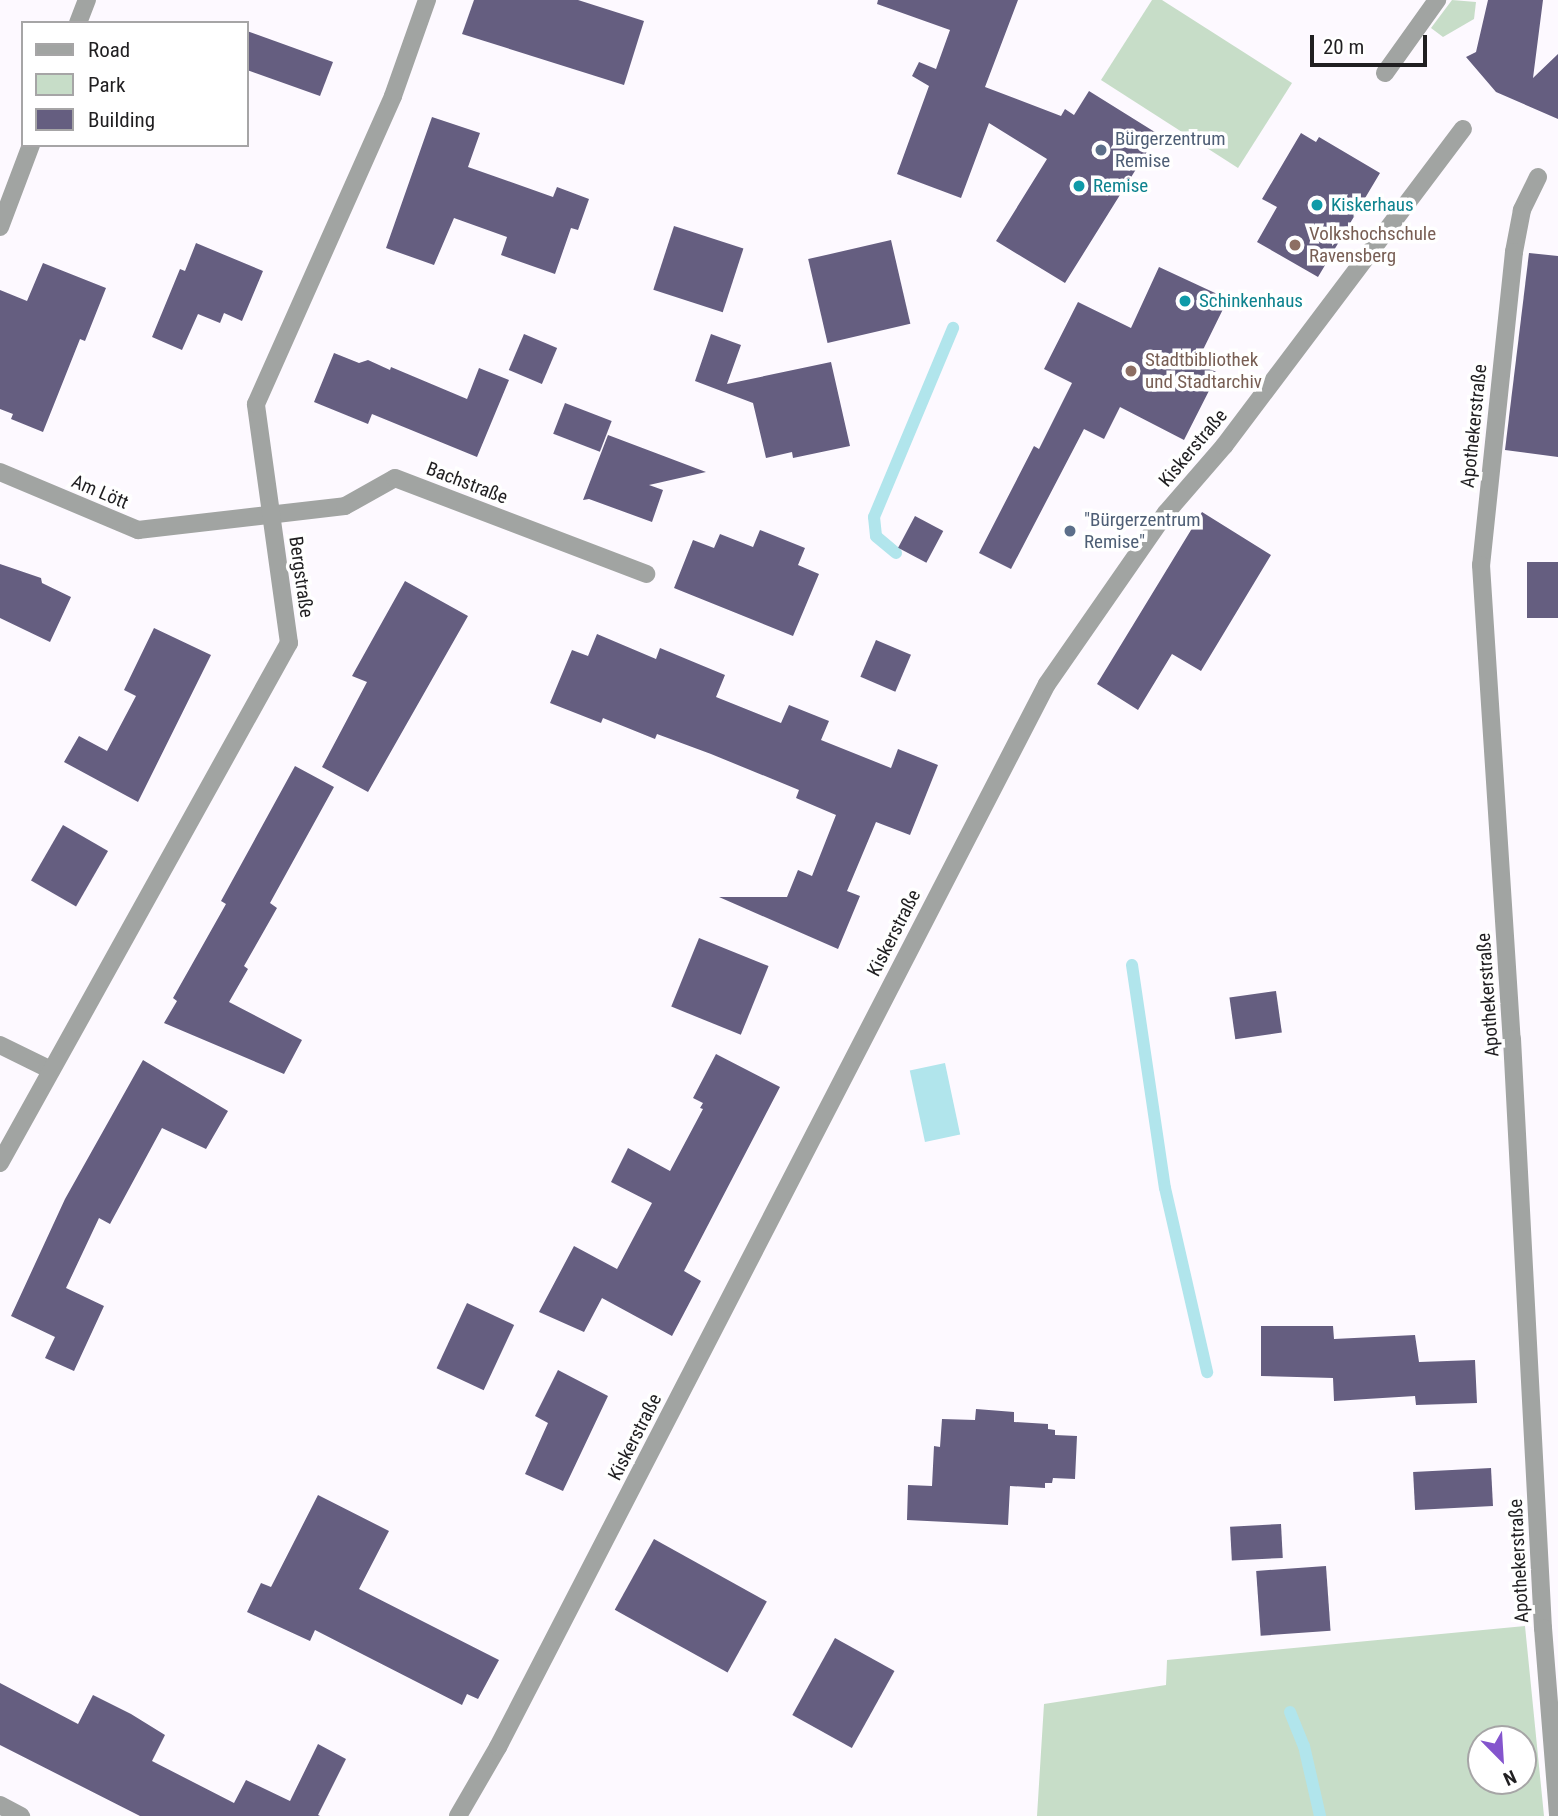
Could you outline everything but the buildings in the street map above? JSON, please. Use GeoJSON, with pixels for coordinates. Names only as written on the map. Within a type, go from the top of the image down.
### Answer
{"type":"FeatureCollection","features":[{"type":"Feature","properties":{"kind":"street"},"geometry":{"type":"LineString","coordinates":[[79,21],[87,0]]}},
{"type":"Feature","properties":{"kind":"street","name":"Bergstraße"},"geometry":{"type":"LineString","coordinates":[[0,1163],[289,643],[256,404],[393,96],[427,0]]}},
{"type":"Feature","properties":{"kind":"street"},"geometry":{"type":"LineString","coordinates":[[1385,72],[1437,0]]}},
{"type":"Feature","properties":{"kind":"street","name":"Kiskerstraße"},"geometry":{"type":"LineString","coordinates":[[458,1816],[498,1748],[1047,684],[1166,513],[1224,446],[1463,128]]}},
{"type":"Feature","properties":{"kind":"street"},"geometry":{"type":"LineString","coordinates":[[0,227],[30,147]]}},
{"type":"Feature","properties":{"kind":"street","name":"Apothekerstraße"},"geometry":{"type":"LineString","coordinates":[[1538,177],[1522,210],[1514,252],[1481,565],[1512,1039],[1543,1628],[1558,1816]]}},
{"type":"Feature","properties":{"kind":"street","name":"Am Lött"},"geometry":{"type":"LineString","coordinates":[[0,472],[138,530],[272,516]]}},
{"type":"Feature","properties":{"kind":"street","name":"Bachstraße"},"geometry":{"type":"LineString","coordinates":[[272,516],[345,506],[395,478],[646,574]]}},
{"type":"Feature","properties":{"kind":"street"},"geometry":{"type":"LineString","coordinates":[[0,1045],[51,1070]]}},
{"type":"Feature","properties":{"kind":"street"},"geometry":{"type":"LineString","coordinates":[[0,1805],[21,1816]]}},
{"type":"Feature","properties":{"kind":"green space"},"geometry":{"type":"Polygon","coordinates":[[[1152,0],[1162,0],[1292,83],[1238,168],[1101,80],[1152,0]]]}},
{"type":"Feature","properties":{"kind":"green space"},"geometry":{"type":"Polygon","coordinates":[[[1452,0],[1476,2],[1474,19],[1443,37],[1431,28],[1452,0]]]}},
{"type":"Feature","properties":{"kind":"green space"},"geometry":{"type":"Polygon","coordinates":[[[1525,1626],[1535,1725],[1467,1725],[1467,1795],[1537,1795],[1537,1746],[1544,1816],[1037,1816],[1044,1704],[1166,1685],[1167,1660],[1525,1626]]]}},
{"type":"Feature","properties":{"kind":"water"},"geometry":{"type":"Polygon","coordinates":[[[945,1063],[960,1134],[925,1142],[910,1070],[945,1063]]]}},
{"type":"Feature","properties":{"kind":"waterway"},"geometry":{"type":"LineString","coordinates":[[896,553],[876,536],[874,517],[953,328]]}},
{"type":"Feature","properties":{"kind":"waterway"},"geometry":{"type":"LineString","coordinates":[[1132,965],[1165,1188],[1207,1372]]}},
{"type":"Feature","properties":{"kind":"waterway"},"geometry":{"type":"LineString","coordinates":[[1290,1712],[1304,1746],[1320,1816]]}},
{"type":"Feature","properties":{"kind":"place","name":"Bürgerzentrum Remise"},"geometry":{"type":"Point","coordinates":[1101,150]}},
{"type":"Feature","properties":{"kind":"place","name":"Remise"},"geometry":{"type":"Point","coordinates":[1079,186]}},
{"type":"Feature","properties":{"kind":"place","name":"Kiskerhaus"},"geometry":{"type":"Point","coordinates":[1317,205]}},
{"type":"Feature","properties":{"kind":"place","name":"Volkshochschule Ravensberg"},"geometry":{"type":"Point","coordinates":[1295,245]}},
{"type":"Feature","properties":{"kind":"place","name":"Schinkenhaus"},"geometry":{"type":"Point","coordinates":[1185,301]}},
{"type":"Feature","properties":{"kind":"place","name":"Stadtbibliothek und Stadtarchiv"},"geometry":{"type":"Point","coordinates":[1131,371]}},
{"type":"Feature","properties":{"kind":"place","name":"\"Bürgerzentrum Remise\""},"geometry":{"type":"Point","coordinates":[1070,531]}}]}
